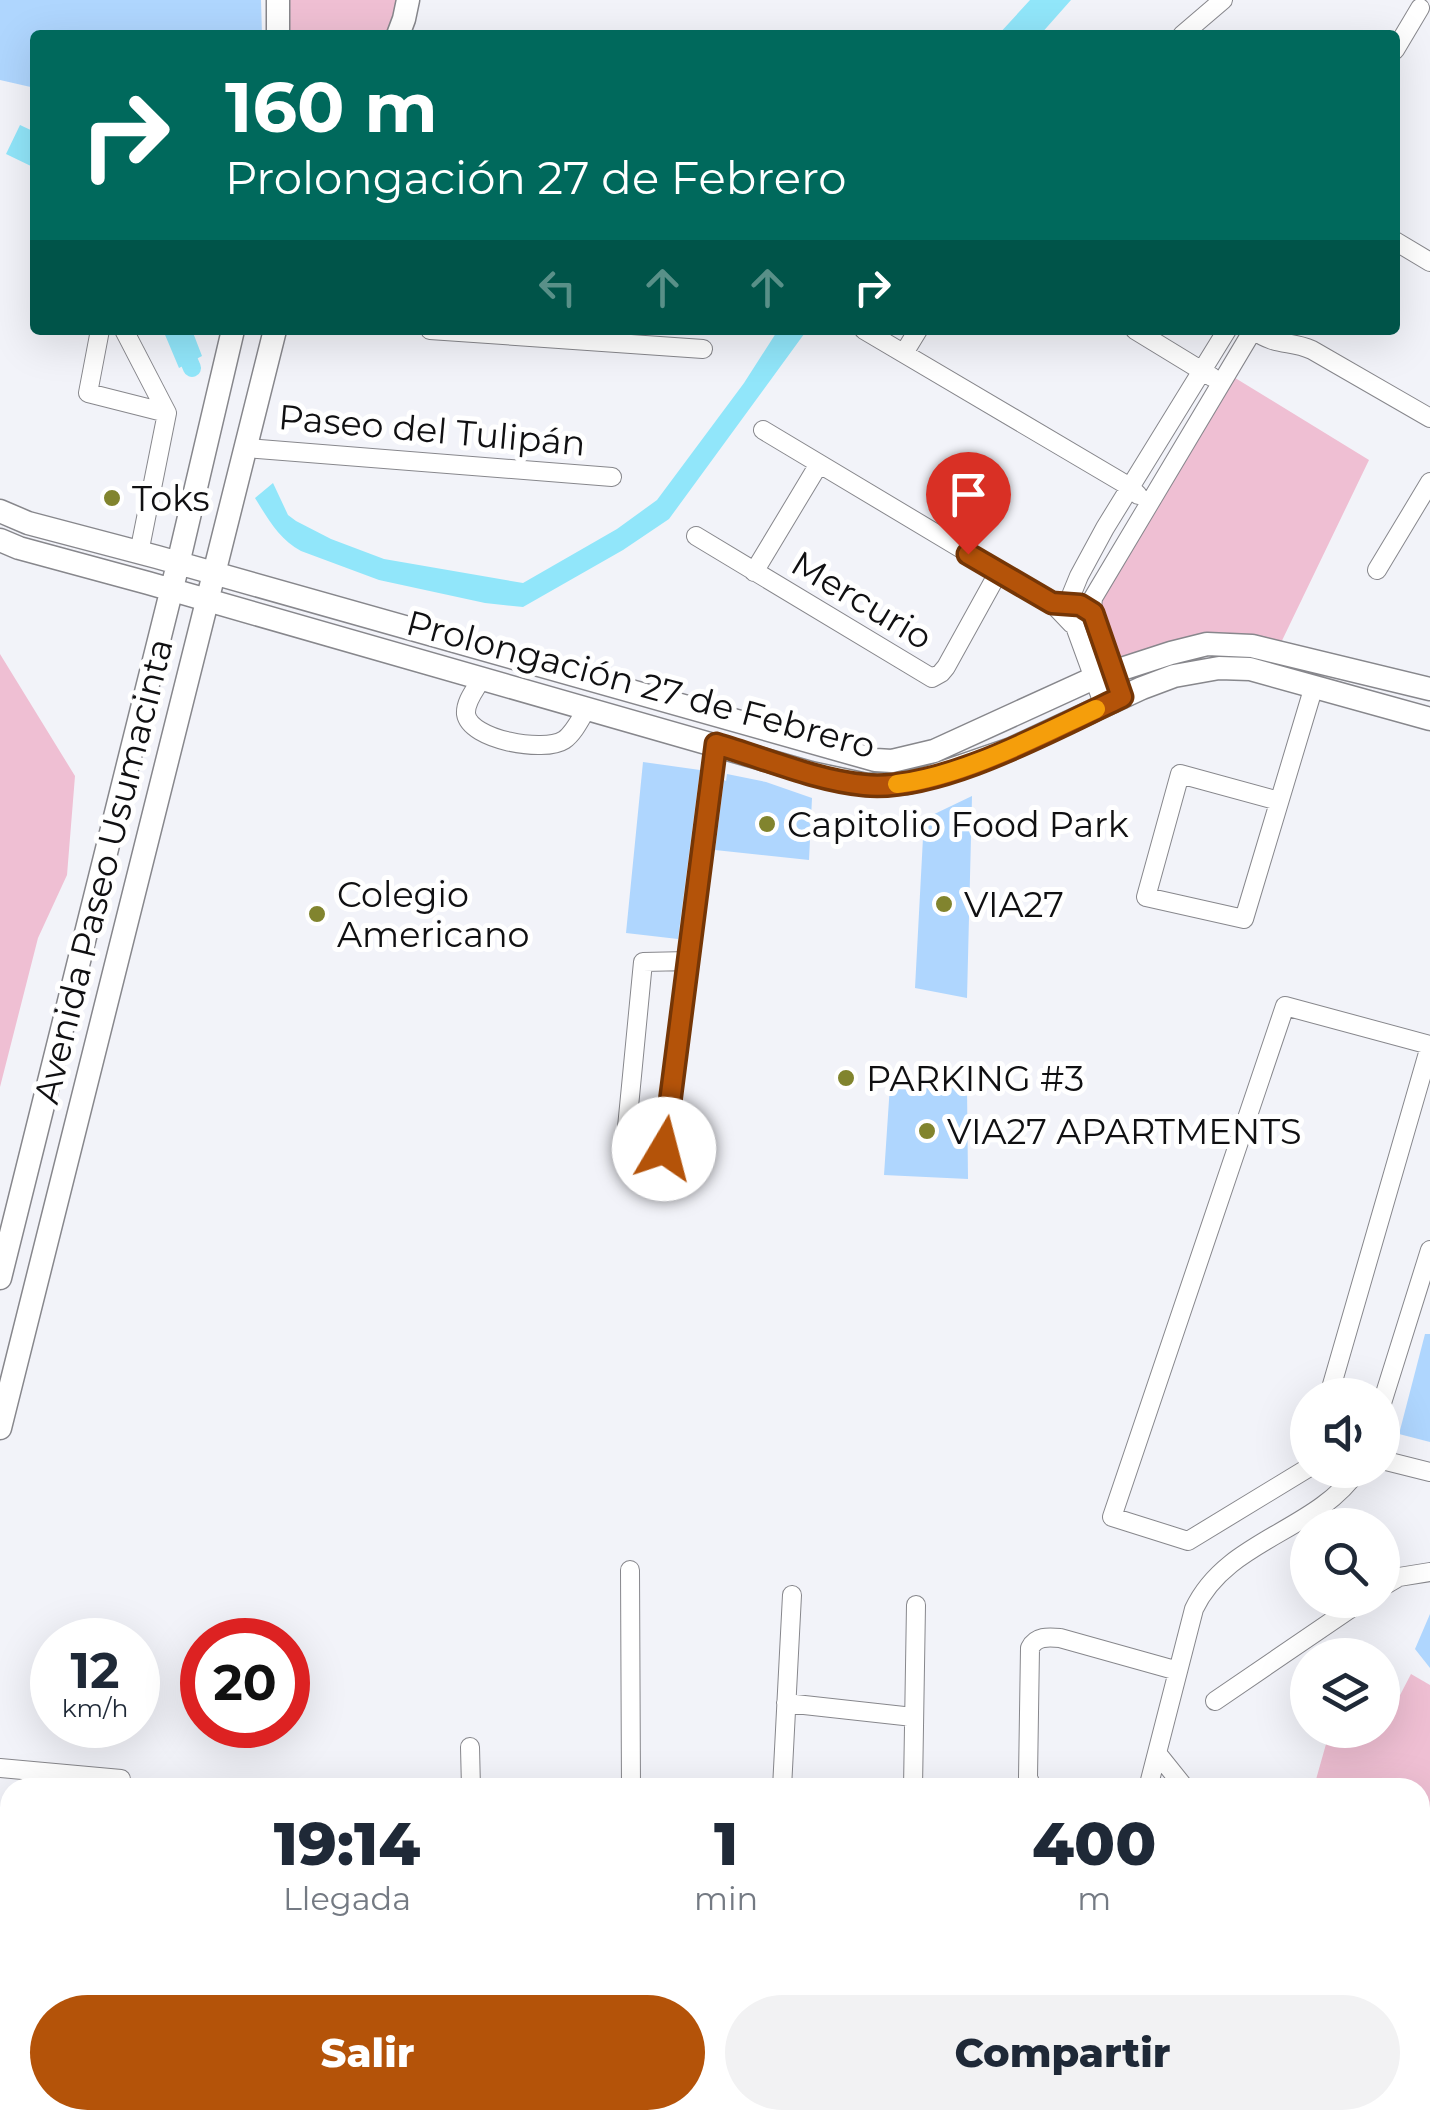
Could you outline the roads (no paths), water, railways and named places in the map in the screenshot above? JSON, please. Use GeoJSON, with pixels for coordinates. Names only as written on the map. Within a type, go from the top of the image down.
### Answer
{"type":"FeatureCollection","features":[{"type":"Feature","properties":{"kind":"main road"},"geometry":{"type":"LineString","coordinates":[[278,0],[278,30]]}},
{"type":"Feature","properties":{"kind":"main road"},"geometry":{"type":"LineString","coordinates":[[399,30],[408,0]]}},
{"type":"Feature","properties":{"kind":"main road","name":"Avenida Paseo Usumacinta"},"geometry":{"type":"LineString","coordinates":[[0,1278],[232,335]]}},
{"type":"Feature","properties":{"kind":"main road","name":"Avenida Paseo Usumacinta"},"geometry":{"type":"LineString","coordinates":[[0,1428],[274,335]]}},
{"type":"Feature","properties":{"kind":"main road","name":"Prolongación 27 de Febrero"},"geometry":{"type":"LineString","coordinates":[[0,512],[874,760],[892,761],[934,751],[1104,675],[1193,647],[1219,643],[1252,646],[1430,689]]}},
{"type":"Feature","properties":{"kind":"main road","name":"Prolongación 27 de Febrero"},"geometry":{"type":"LineString","coordinates":[[0,540],[840,781],[867,785],[927,778],[996,755],[1174,676],[1219,668],[1250,669],[1430,719]]}},
{"type":"Feature","properties":{"kind":"street"},"geometry":{"type":"LineString","coordinates":[[1188,30],[1224,0]]}},
{"type":"Feature","properties":{"kind":"street"},"geometry":{"type":"LineString","coordinates":[[1400,41],[1418,7]]}},
{"type":"Feature","properties":{"kind":"street"},"geometry":{"type":"LineString","coordinates":[[1400,243],[1427,252]]}},
{"type":"Feature","properties":{"kind":"street"},"geometry":{"type":"LineString","coordinates":[[99,335],[88,393],[167,413]]}},
{"type":"Feature","properties":{"kind":"street"},"geometry":{"type":"LineString","coordinates":[[127,335],[167,413],[139,553]]}},
{"type":"Feature","properties":{"kind":"street"},"geometry":{"type":"LineString","coordinates":[[502,335],[703,349]]}},
{"type":"Feature","properties":{"kind":"street"},"geometry":{"type":"LineString","coordinates":[[873,335],[1130,487],[1148,505]]}},
{"type":"Feature","properties":{"kind":"street"},"geometry":{"type":"LineString","coordinates":[[904,353],[915,335]]}},
{"type":"Feature","properties":{"kind":"street"},"geometry":{"type":"LineString","coordinates":[[1143,335],[1220,383]]}},
{"type":"Feature","properties":{"kind":"street"},"geometry":{"type":"LineString","coordinates":[[1061,604],[1072,592],[1105,528],[1224,335]]}},
{"type":"Feature","properties":{"kind":"street"},"geometry":{"type":"LineString","coordinates":[[1113,701],[1104,675],[1092,603],[1250,335]]}},
{"type":"Feature","properties":{"kind":"street"},"geometry":{"type":"LineString","coordinates":[[1262,335],[1277,343],[1312,350],[1430,418]]}},
{"type":"Feature","properties":{"kind":"street"},"geometry":{"type":"LineString","coordinates":[[763,430],[998,573],[1061,604],[1080,605],[1093,613]]}},
{"type":"Feature","properties":{"kind":"street","name":"Paseo del Tulipán"},"geometry":{"type":"LineString","coordinates":[[246,448],[612,477]]}},
{"type":"Feature","properties":{"kind":"street","name":"Mercurio"},"geometry":{"type":"LineString","coordinates":[[754,572],[819,464]]}},
{"type":"Feature","properties":{"kind":"street"},"geometry":{"type":"LineString","coordinates":[[1377,570],[1430,482]]}},
{"type":"Feature","properties":{"kind":"street","name":"Mercurio"},"geometry":{"type":"LineString","coordinates":[[696,536],[932,678],[946,667],[998,573]]}},
{"type":"Feature","properties":{"kind":"street"},"geometry":{"type":"LineString","coordinates":[[1061,604],[1104,675]]}},
{"type":"Feature","properties":{"kind":"street"},"geometry":{"type":"LineString","coordinates":[[482,678],[466,704],[466,718],[476,730],[496,738],[551,745],[566,739],[588,708]]}},
{"type":"Feature","properties":{"kind":"street"},"geometry":{"type":"LineString","coordinates":[[1279,801],[1180,774],[1146,897],[1244,919],[1314,686]]}},
{"type":"Feature","properties":{"kind":"street"},"geometry":{"type":"LineString","coordinates":[[688,961],[643,962],[625,1148],[664,1149],[716,744]]}},
{"type":"Feature","properties":{"kind":"street"},"geometry":{"type":"LineString","coordinates":[[1290,1479],[1188,1542],[1112,1516],[1285,1006],[1430,1045],[1334,1378]]}},
{"type":"Feature","properties":{"kind":"street"},"geometry":{"type":"LineString","coordinates":[[1390,1378],[1430,1250]]}},
{"type":"Feature","properties":{"kind":"street"},"geometry":{"type":"LineString","coordinates":[[1400,1464],[1430,1472]]}},
{"type":"Feature","properties":{"kind":"street"},"geometry":{"type":"LineString","coordinates":[[1151,1778],[1194,1610],[1203,1592],[1246,1551],[1328,1502],[1344,1488]]}},
{"type":"Feature","properties":{"kind":"street"},"geometry":{"type":"LineString","coordinates":[[630,1570],[631,1778]]}},
{"type":"Feature","properties":{"kind":"street"},"geometry":{"type":"LineString","coordinates":[[1400,1577],[1430,1572]]}},
{"type":"Feature","properties":{"kind":"street"},"geometry":{"type":"LineString","coordinates":[[782,1778],[792,1594]]}},
{"type":"Feature","properties":{"kind":"street"},"geometry":{"type":"LineString","coordinates":[[913,1778],[916,1605]]}},
{"type":"Feature","properties":{"kind":"street"},"geometry":{"type":"LineString","coordinates":[[1215,1701],[1337,1618]]}},
{"type":"Feature","properties":{"kind":"street"},"geometry":{"type":"LineString","coordinates":[[1028,1778],[1030,1648],[1036,1641],[1060,1638],[1178,1671]]}},
{"type":"Feature","properties":{"kind":"street"},"geometry":{"type":"LineString","coordinates":[[786,1702],[914,1717]]}},
{"type":"Feature","properties":{"kind":"street"},"geometry":{"type":"LineString","coordinates":[[470,1747],[471,1778]]}},
{"type":"Feature","properties":{"kind":"street"},"geometry":{"type":"LineString","coordinates":[[1157,1753],[1177,1778]]}},
{"type":"Feature","properties":{"kind":"street"},"geometry":{"type":"LineString","coordinates":[[0,1768],[110,1778]]}},
{"type":"Feature","properties":{"kind":"water"},"geometry":{"type":"Polygon","coordinates":[[[1030,0],[1071,0],[1044,30],[1003,30],[1030,0]]]}},
{"type":"Feature","properties":{"kind":"water"},"geometry":{"type":"Polygon","coordinates":[[[20,125],[30,130],[30,166],[6,154],[20,125]]]}},
{"type":"Feature","properties":{"kind":"water"},"geometry":{"type":"Polygon","coordinates":[[[165,335],[194,335],[202,356],[179,368],[165,335]]]}},
{"type":"Feature","properties":{"kind":"water"},"geometry":{"type":"Polygon","coordinates":[[[775,335],[803,335],[669,519],[523,607],[485,603],[379,580],[301,551],[280,534],[255,498],[273,483],[288,515],[331,539],[384,559],[523,583],[617,529],[657,500],[775,335]]]}},
{"type":"Feature","properties":{"kind":"waterway"},"geometry":{"type":"LineString","coordinates":[[178,335],[192,368]]}},
{"type":"Feature","properties":{"kind":"place","name":"Toks"},"geometry":{"type":"Point","coordinates":[112,498]}},
{"type":"Feature","properties":{"kind":"place","name":"Capitolio Food Park"},"geometry":{"type":"Point","coordinates":[767,824]}},
{"type":"Feature","properties":{"kind":"place","name":"VIA27"},"geometry":{"type":"Point","coordinates":[944,904]}},
{"type":"Feature","properties":{"kind":"place","name":"Colegio Americano"},"geometry":{"type":"Point","coordinates":[317,914]}},
{"type":"Feature","properties":{"kind":"place","name":"PARKING #3"},"geometry":{"type":"Point","coordinates":[846,1078]}},
{"type":"Feature","properties":{"kind":"place","name":"VIA27 APARTMENTS"},"geometry":{"type":"Point","coordinates":[927,1131]}}]}
